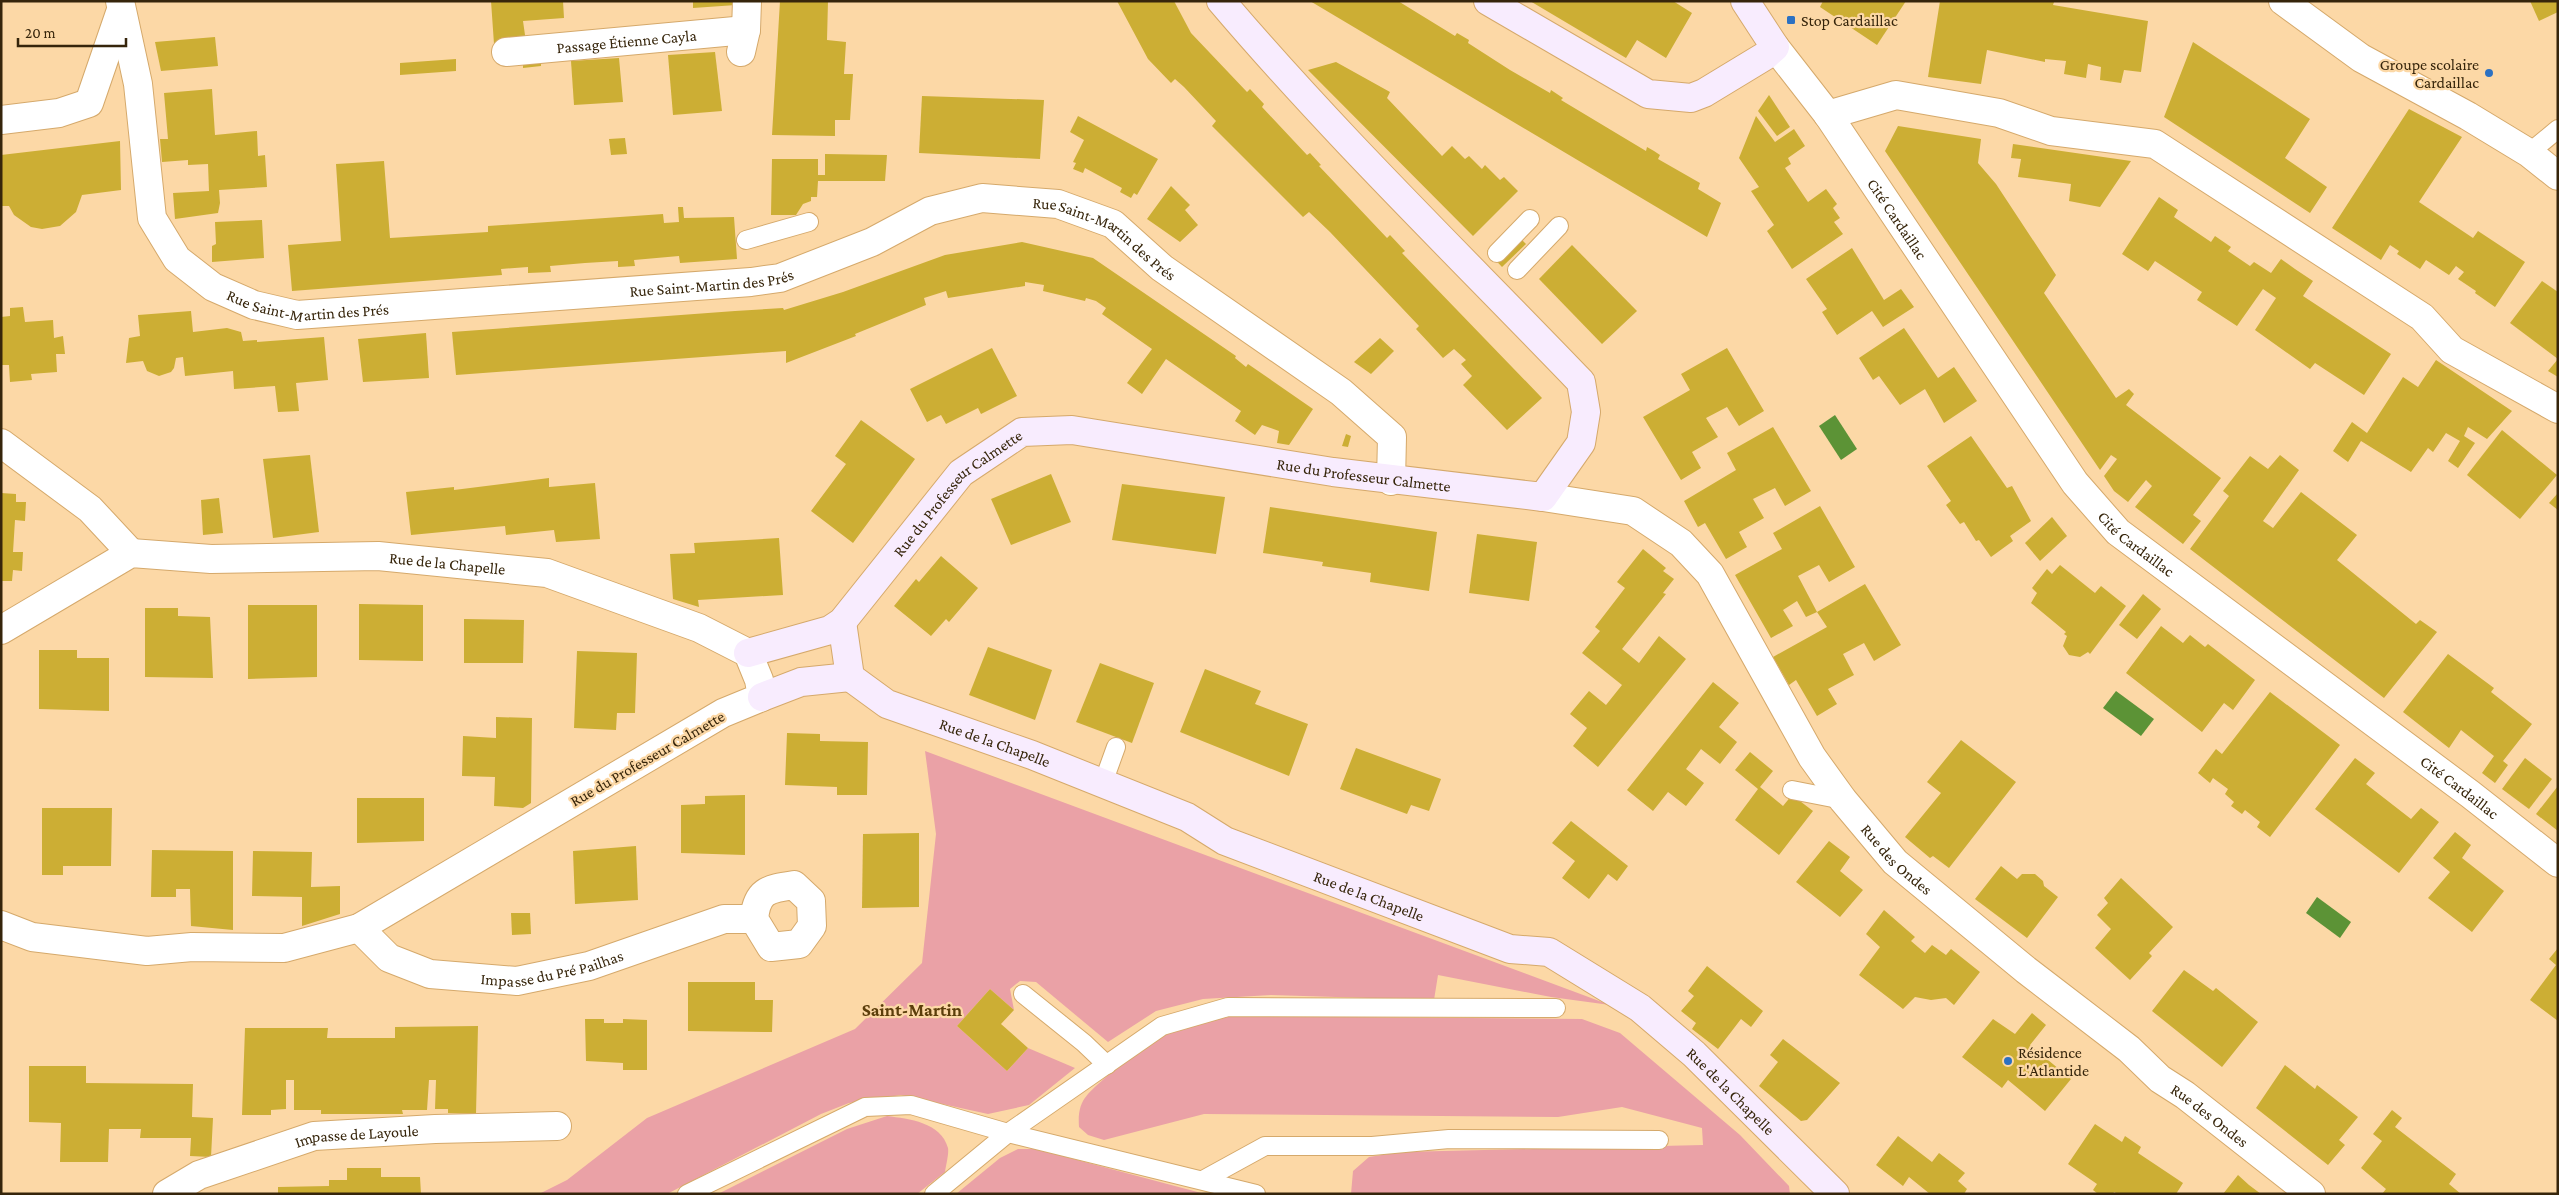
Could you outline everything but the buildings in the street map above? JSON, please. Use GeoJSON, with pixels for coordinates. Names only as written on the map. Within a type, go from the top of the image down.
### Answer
{"type":"FeatureCollection","features":[{"type":"Feature","properties":{"kind":"street","name":"Passage Étienne Cayla"},"geometry":{"type":"LineString","coordinates":[[506,52],[744,41],[747,1]]}},
{"type":"Feature","properties":{"kind":"street"},"geometry":{"type":"LineString","coordinates":[[1221,1],[1256,42],[1358,152],[1581,382],[1586,412],[1581,443],[1543,497]]}},
{"type":"Feature","properties":{"kind":"street"},"geometry":{"type":"LineString","coordinates":[[1488,1],[1648,94],[1691,98],[1764,56],[1775,47]]}},
{"type":"Feature","properties":{"kind":"street","name":"Cité Cardaillac"},"geometry":{"type":"LineString","coordinates":[[1745,1],[1775,47],[1828,115],[2075,483],[2118,532],[2463,788],[2558,863]]}},
{"type":"Feature","properties":{"kind":"street"},"geometry":{"type":"LineString","coordinates":[[2283,1],[2361,58],[2468,116],[2528,153],[2558,176]]}},
{"type":"Feature","properties":{"kind":"street"},"geometry":{"type":"LineString","coordinates":[[1,120],[60,113],[89,103],[121,6]]}},
{"type":"Feature","properties":{"kind":"street","name":"Rue Saint-Martin des Prés"},"geometry":{"type":"LineString","coordinates":[[121,6],[138,84],[152,218],[177,259],[212,287],[254,305],[296,315],[751,282],[780,278],[872,242],[930,211],[982,198],[1058,204],[1113,224],[1162,268],[1341,392],[1392,437],[1391,481]]}},
{"type":"Feature","properties":{"kind":"street"},"geometry":{"type":"LineString","coordinates":[[1828,115],[1896,94],[2000,113],[2052,131],[2155,144],[2422,317],[2452,350],[2558,409]]}},
{"type":"Feature","properties":{"kind":"street","name":"Rue du Professeur Calmette"},"geometry":{"type":"LineString","coordinates":[[748,653],[830,630],[842,622],[956,478],[1022,432],[1072,430],[1391,481],[1543,497]]}},
{"type":"Feature","properties":{"kind":"street"},"geometry":{"type":"LineString","coordinates":[[1,443],[90,509],[131,553],[1,630]]}},
{"type":"Feature","properties":{"kind":"street","name":"Rue des Ondes"},"geometry":{"type":"LineString","coordinates":[[1543,497],[1633,510],[1681,543],[1710,574],[1812,756],[1843,800],[1895,862],[2026,970],[2129,1049],[2160,1079],[2185,1095],[2311,1194]]}},
{"type":"Feature","properties":{"kind":"street","name":"Rue de la Chapelle"},"geometry":{"type":"LineString","coordinates":[[131,553],[211,559],[378,556],[547,573],[699,628],[748,653]]}},
{"type":"Feature","properties":{"kind":"street"},"geometry":{"type":"LineString","coordinates":[[748,653],[759,680],[762,696],[800,682],[850,677],[842,622]]}},
{"type":"Feature","properties":{"kind":"street","name":"Rue de la Chapelle"},"geometry":{"type":"LineString","coordinates":[[850,677],[887,704],[1032,755],[1187,816],[1225,841],[1510,949],[1549,952],[1640,1008],[1694,1054],[1835,1194]]}},
{"type":"Feature","properties":{"kind":"street","name":"Rue du Professeur Calmette"},"geometry":{"type":"LineString","coordinates":[[1,925],[32,937],[147,951],[192,947],[284,948],[359,928],[723,713],[762,696]]}},
{"type":"Feature","properties":{"kind":"street","name":"Impasse du Pré Pailhas"},"geometry":{"type":"LineString","coordinates":[[359,928],[389,958],[430,974],[517,980],[589,966],[724,919],[754,919]]}},
{"type":"Feature","properties":{"kind":"street","name":"Impasse de Layoule"},"geometry":{"type":"LineString","coordinates":[[167,1194],[199,1176],[314,1136],[435,1129],[558,1126]]}},
{"type":"Feature","properties":{"kind":"lane"},"geometry":{"type":"LineString","coordinates":[[2528,153],[2558,129]]}},
{"type":"Feature","properties":{"kind":"lane"},"geometry":{"type":"LineString","coordinates":[[1497,253],[1530,219]]}},
{"type":"Feature","properties":{"kind":"lane"},"geometry":{"type":"LineString","coordinates":[[746,240],[810,222]]}},
{"type":"Feature","properties":{"kind":"lane"},"geometry":{"type":"LineString","coordinates":[[1517,270],[1559,226]]}},
{"type":"Feature","properties":{"kind":"lane"},"geometry":{"type":"LineString","coordinates":[[1103,783],[1116,747]]}},
{"type":"Feature","properties":{"kind":"lane"},"geometry":{"type":"LineString","coordinates":[[1792,790],[1843,800]]}},
{"type":"Feature","properties":{"kind":"lane"},"geometry":{"type":"LineString","coordinates":[[1024,994],[1084,1043],[1107,1065]]}},
{"type":"Feature","properties":{"kind":"lane"},"geometry":{"type":"LineString","coordinates":[[934,1194],[1008,1133],[1162,1026],[1228,1007],[1556,1008]]}},
{"type":"Feature","properties":{"kind":"lane"},"geometry":{"type":"LineString","coordinates":[[687,1194],[865,1106],[911,1105],[1008,1133],[1256,1194]]}},
{"type":"Feature","properties":{"kind":"lane"},"geometry":{"type":"LineString","coordinates":[[1203,1180],[1265,1146],[1372,1146],[1449,1139],[1659,1140]]}},
{"type":"Feature","properties":{"kind":"shaded area"},"geometry":{"type":"Polygon","coordinates":[[[1835,415],[1857,449],[1841,460],[1819,426],[1835,415]]]}},
{"type":"Feature","properties":{"kind":"shaded area"},"geometry":{"type":"Polygon","coordinates":[[[2116,691],[2154,719],[2141,736],[2103,708],[2116,691]]]}},
{"type":"Feature","properties":{"kind":"shaded area"},"geometry":{"type":"Polygon","coordinates":[[[925,751],[1610,1005],[1551,997],[1438,975],[1434,1000],[1271,995],[1203,999],[1156,1011],[1108,1042],[1036,982],[1020,981],[1010,989],[1014,1010],[990,989],[957,1026],[1007,1071],[1028,1048],[1075,1068],[1029,1105],[988,1114],[901,1095],[849,1103],[821,1114],[667,1194],[539,1194],[567,1180],[647,1118],[855,1029],[922,963],[936,834],[925,751]]]}},
{"type":"Feature","properties":{"kind":"shaded area"},"geometry":{"type":"Polygon","coordinates":[[[2317,897],[2351,922],[2340,938],[2306,913],[2317,897]]]}},
{"type":"Feature","properties":{"kind":"shaded area"},"geometry":{"type":"Polygon","coordinates":[[[1236,1016],[1582,1019],[1620,1033],[1740,1135],[1789,1186],[1790,1194],[1351,1194],[1353,1171],[1369,1157],[1401,1152],[1703,1145],[1702,1128],[1622,1107],[1558,1117],[1204,1114],[1104,1140],[1088,1135],[1079,1127],[1080,1110],[1085,1098],[1125,1057],[1138,1047],[1160,1036],[1186,1027],[1236,1016]]]}},
{"type":"Feature","properties":{"kind":"shaded area"},"geometry":{"type":"Polygon","coordinates":[[[887,1116],[923,1123],[931,1127],[939,1132],[948,1148],[945,1172],[917,1194],[718,1194],[847,1129],[887,1116]]]}},
{"type":"Feature","properties":{"kind":"shaded area"},"geometry":{"type":"Polygon","coordinates":[[[1018,1149],[1036,1149],[1205,1194],[956,1194],[1000,1158],[1018,1149]]]}},
{"type":"Feature","properties":{"kind":"place","name":"Stop Cardaillac"},"geometry":{"type":"Point","coordinates":[1791,20]}},
{"type":"Feature","properties":{"kind":"place","name":"Groupe scolaire Cardaillac"},"geometry":{"type":"Point","coordinates":[2489,73]}},
{"type":"Feature","properties":{"kind":"place","name":"Résidence L'Atlantide"},"geometry":{"type":"Point","coordinates":[2008,1061]}},
{"type":"Feature","properties":{"kind":"district","name":"Saint-Martin"},"geometry":{"type":"Point","coordinates":[912,1010]}}]}
